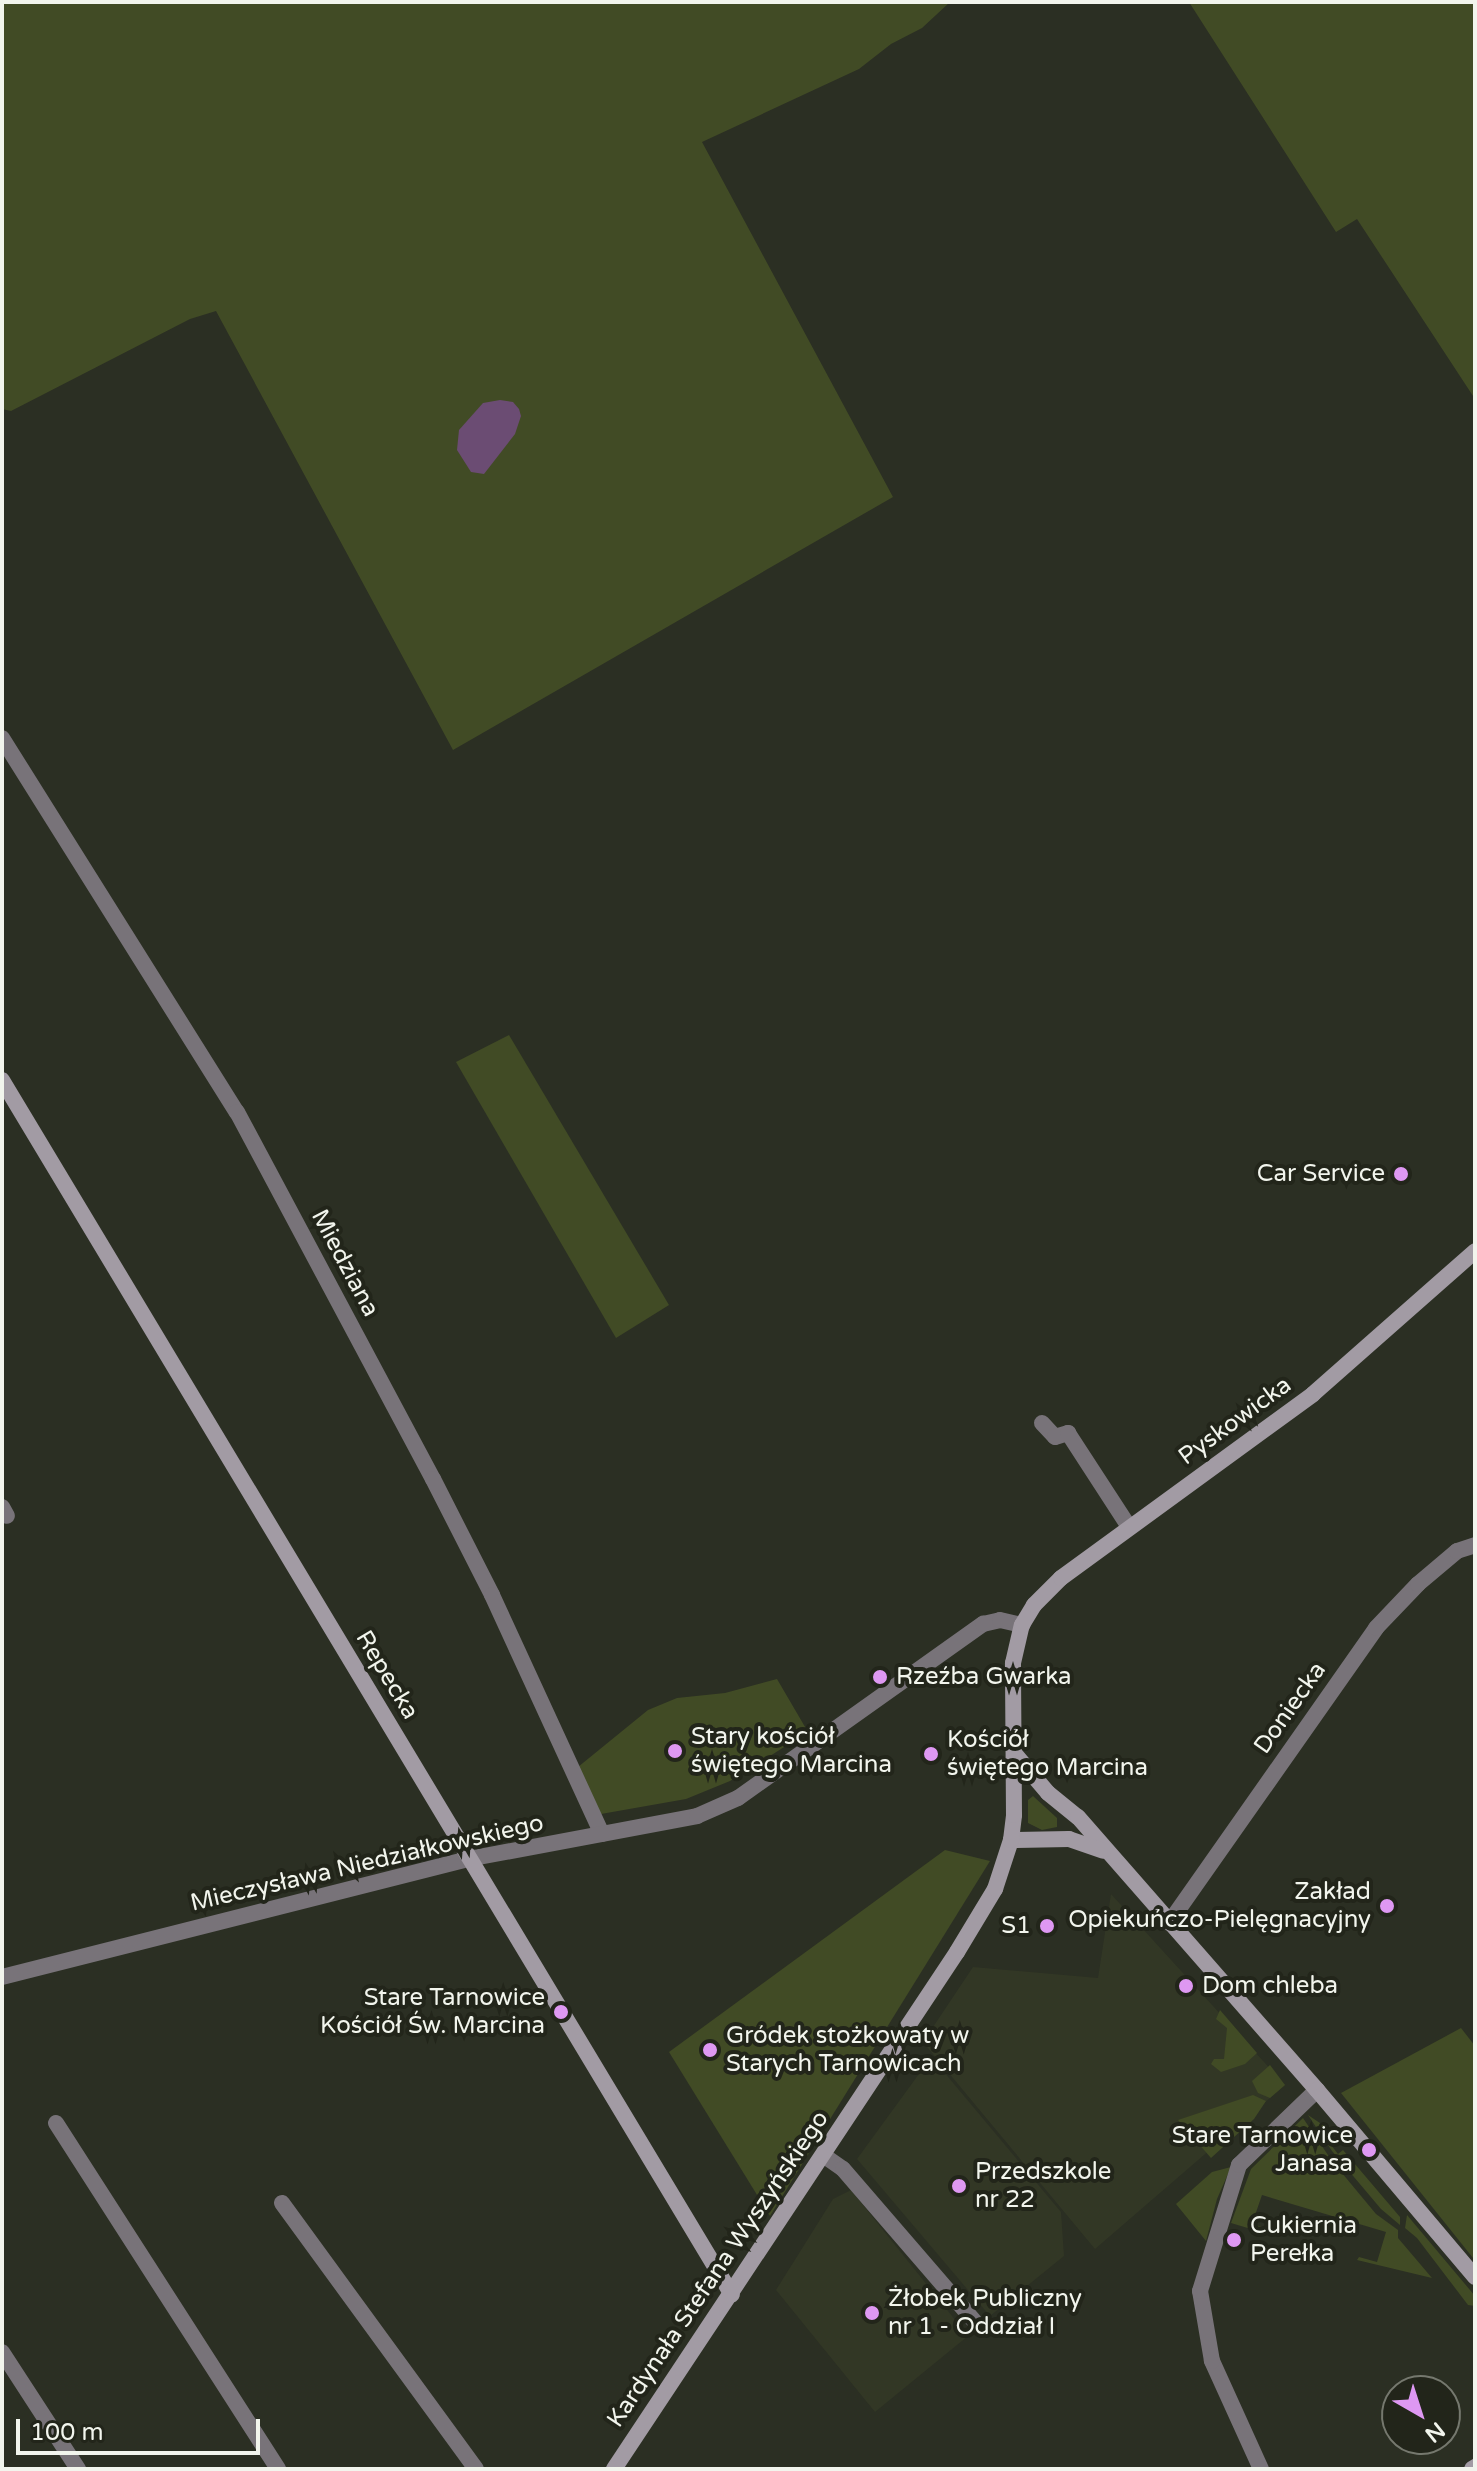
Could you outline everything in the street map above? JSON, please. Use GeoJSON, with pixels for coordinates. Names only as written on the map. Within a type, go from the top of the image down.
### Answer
{"type":"FeatureCollection","features":[{"type":"Feature","properties":{"kind":"street","name":"Miedziana"},"geometry":{"type":"LineString","coordinates":[[2,738],[237,1112],[479,1569],[602,1834]]}},
{"type":"Feature","properties":{"kind":"street","name":"Repecka"},"geometry":{"type":"LineString","coordinates":[[2,1080],[732,2295]]}},
{"type":"Feature","properties":{"kind":"street","name":"Pyskowicka"},"geometry":{"type":"LineString","coordinates":[[1022,1625],[1049,1588],[1313,1394],[1475,1251]]}},
{"type":"Feature","properties":{"kind":"street"},"geometry":{"type":"LineString","coordinates":[[1042,1423],[1055,1437],[1068,1433],[1129,1527]]}},
{"type":"Feature","properties":{"kind":"street","name":"Doniecka"},"geometry":{"type":"LineString","coordinates":[[1169,1923],[1376,1628],[1418,1584],[1457,1551],[1475,1545]]}},
{"type":"Feature","properties":{"kind":"street","name":"Mieczysława Niedziałkowskiego"},"geometry":{"type":"LineString","coordinates":[[2,1977],[468,1859],[697,1816],[738,1798],[983,1624],[1000,1620],[1022,1625]]}},
{"type":"Feature","properties":{"kind":"street","name":"Kardynała Stefana Wyszyńskiego"},"geometry":{"type":"LineString","coordinates":[[614,2469],[732,2295],[995,1889],[1011,1840],[1015,1795],[1013,1663],[1022,1625]]}},
{"type":"Feature","properties":{"kind":"street"},"geometry":{"type":"LineString","coordinates":[[1014,1753],[1048,1793],[1078,1817],[1104,1851],[1317,2090],[1475,2277]]}},
{"type":"Feature","properties":{"kind":"street"},"geometry":{"type":"LineString","coordinates":[[1015,1795],[1027,1789],[1048,1793]]}},
{"type":"Feature","properties":{"kind":"street"},"geometry":{"type":"LineString","coordinates":[[1011,1840],[1081,1840],[1104,1851]]}},
{"type":"Feature","properties":{"kind":"street"},"geometry":{"type":"LineString","coordinates":[[1261,2469],[1212,2361],[1200,2291],[1222,2211],[1239,2165],[1317,2090]]}},
{"type":"Feature","properties":{"kind":"street"},"geometry":{"type":"LineString","coordinates":[[56,2123],[278,2469]]}},
{"type":"Feature","properties":{"kind":"street"},"geometry":{"type":"LineString","coordinates":[[823,2155],[843,2169],[974,2321]]}},
{"type":"Feature","properties":{"kind":"street"},"geometry":{"type":"LineString","coordinates":[[282,2203],[476,2469]]}},
{"type":"Feature","properties":{"kind":"street"},"geometry":{"type":"LineString","coordinates":[[2,2352],[78,2469]]}},
{"type":"Feature","properties":{"kind":"shaded area"},"geometry":{"type":"Polygon","coordinates":[[[500,400],[513,402],[519,409],[521,416],[515,434],[484,474],[471,472],[457,450],[459,430],[483,403],[500,400]]]}},
{"type":"Feature","properties":{"kind":"shaded area"},"geometry":{"type":"Polygon","coordinates":[[[1111,1894],[1285,2085],[1095,2249],[923,2042],[973,1967],[1098,1978],[1111,1894]]]}},
{"type":"Feature","properties":{"kind":"shaded area","name":"Przedszkole nr 22"},"geometry":{"type":"Polygon","coordinates":[[[924,2067],[944,2072],[1061,2212],[1064,2256],[990,2316],[857,2159],[924,2067]]]}},
{"type":"Feature","properties":{"kind":"shaded area","name":"Żłobek Publiczny nr 1 - Oddział I"},"geometry":{"type":"Polygon","coordinates":[[[851,2190],[968,2336],[875,2412],[776,2290],[833,2199],[851,2190]]]}},
{"type":"Feature","properties":{"kind":"green space"},"geometry":{"type":"Polygon","coordinates":[[[2,2],[950,2],[922,28],[891,44],[859,69],[702,142],[893,497],[453,750],[216,311],[190,319],[11,411],[2,409],[2,2]]]}},
{"type":"Feature","properties":{"kind":"green space"},"geometry":{"type":"Polygon","coordinates":[[[1189,2],[1475,2],[1475,399],[1357,219],[1336,232],[1189,2]]]}},
{"type":"Feature","properties":{"kind":"green space"},"geometry":{"type":"Polygon","coordinates":[[[509,1035],[669,1305],[616,1338],[456,1062],[509,1035]]]}},
{"type":"Feature","properties":{"kind":"green space"},"geometry":{"type":"Polygon","coordinates":[[[777,1679],[808,1732],[730,1781],[686,1799],[601,1814],[578,1767],[648,1710],[677,1698],[725,1693],[777,1679]]]}},
{"type":"Feature","properties":{"kind":"green space"},"geometry":{"type":"Polygon","coordinates":[[[1033,1796],[1057,1818],[1057,1827],[1042,1830],[1028,1823],[1028,1800],[1033,1796]]]}},
{"type":"Feature","properties":{"kind":"green space"},"geometry":{"type":"Polygon","coordinates":[[[945,1850],[990,1861],[770,2216],[669,2052],[945,1850]]]}},
{"type":"Feature","properties":{"kind":"green space"},"geometry":{"type":"Polygon","coordinates":[[[1220,2010],[1257,2053],[1245,2064],[1221,2072],[1211,2064],[1214,2059],[1224,2059],[1227,2028],[1216,2019],[1220,2010]]]}},
{"type":"Feature","properties":{"kind":"green space"},"geometry":{"type":"Polygon","coordinates":[[[1461,2028],[1475,2046],[1473,2258],[1341,2093],[1461,2028]]]}},
{"type":"Feature","properties":{"kind":"green space"},"geometry":{"type":"Polygon","coordinates":[[[1270,2065],[1285,2085],[1270,2098],[1258,2093],[1252,2081],[1270,2065]]]}},
{"type":"Feature","properties":{"kind":"green space"},"geometry":{"type":"Polygon","coordinates":[[[1253,2095],[1266,2101],[1254,2119],[1211,2158],[1178,2120],[1253,2095]]]}},
{"type":"Feature","properties":{"kind":"green space"},"geometry":{"type":"Polygon","coordinates":[[[1308,2115],[1323,2125],[1336,2140],[1331,2145],[1338,2154],[1343,2150],[1400,2217],[1400,2225],[1381,2209],[1332,2151],[1308,2115]]]}},
{"type":"Feature","properties":{"kind":"green space"},"geometry":{"type":"Polygon","coordinates":[[[1303,2118],[1332,2161],[1376,2214],[1398,2230],[1398,2238],[1432,2278],[1357,2260],[1359,2257],[1377,2262],[1386,2232],[1262,2195],[1252,2224],[1272,2230],[1271,2235],[1231,2223],[1251,2169],[1303,2118]]]}},
{"type":"Feature","properties":{"kind":"green space"},"geometry":{"type":"Polygon","coordinates":[[[1231,2167],[1217,2199],[1206,2241],[1176,2204],[1212,2172],[1231,2167]]]}},
{"type":"Feature","properties":{"kind":"green space"},"geometry":{"type":"Polygon","coordinates":[[[1407,2215],[1475,2296],[1475,2306],[1468,2305],[1417,2238],[1405,2228],[1407,2215]]]}},
{"type":"Feature","properties":{"kind":"place","name":"Car Service"},"geometry":{"type":"Point","coordinates":[1401,1174]}},
{"type":"Feature","properties":{"kind":"place","name":"Rzeźba Gwarka"},"geometry":{"type":"Point","coordinates":[880,1677]}},
{"type":"Feature","properties":{"kind":"place","name":"Stary kościół świętego Marcina"},"geometry":{"type":"Point","coordinates":[675,1751]}},
{"type":"Feature","properties":{"kind":"place","name":"Kościół świętego Marcina"},"geometry":{"type":"Point","coordinates":[931,1754]}},
{"type":"Feature","properties":{"kind":"place","name":"Zakład Opiekuńczo-Pielęgnacyjny"},"geometry":{"type":"Point","coordinates":[1387,1906]}},
{"type":"Feature","properties":{"kind":"place","name":"S1"},"geometry":{"type":"Point","coordinates":[1047,1926]}},
{"type":"Feature","properties":{"kind":"place","name":"Dom chleba"},"geometry":{"type":"Point","coordinates":[1186,1986]}},
{"type":"Feature","properties":{"kind":"place","name":"Stare Tarnowice Kościół Św. Marcina"},"geometry":{"type":"Point","coordinates":[561,2012]}},
{"type":"Feature","properties":{"kind":"place","name":"Gródek stożkowaty w Starych Tarnowicach"},"geometry":{"type":"Point","coordinates":[710,2050]}},
{"type":"Feature","properties":{"kind":"place","name":"Stare Tarnowice Janasa"},"geometry":{"type":"Point","coordinates":[1369,2150]}},
{"type":"Feature","properties":{"kind":"place","name":"Przedszkole nr 22"},"geometry":{"type":"Point","coordinates":[959,2186]}},
{"type":"Feature","properties":{"kind":"place","name":"Cukiernia Perełka"},"geometry":{"type":"Point","coordinates":[1234,2240]}},
{"type":"Feature","properties":{"kind":"place","name":"Żłobek Publiczny nr 1 - Oddział I"},"geometry":{"type":"Point","coordinates":[872,2313]}}]}
